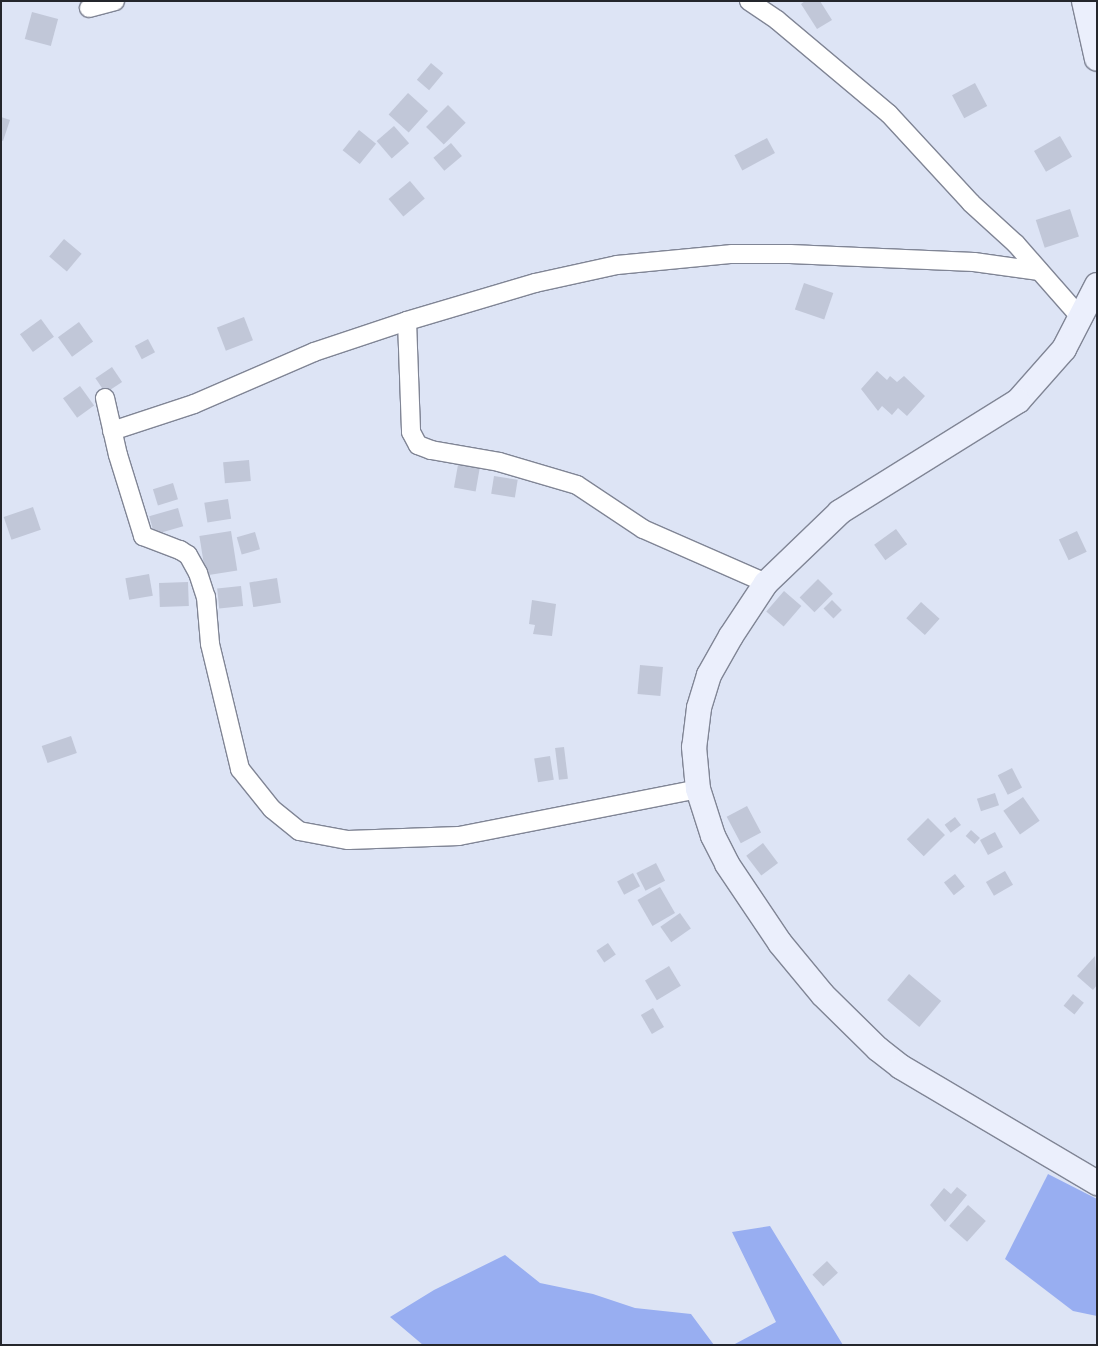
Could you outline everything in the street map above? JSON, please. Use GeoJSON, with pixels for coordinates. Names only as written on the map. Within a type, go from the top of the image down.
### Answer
{"type":"FeatureCollection","features":[{"type":"Feature","properties":{"kind":"street"},"geometry":{"type":"LineString","coordinates":[[89,8],[115,1]]}},
{"type":"Feature","properties":{"kind":"street"},"geometry":{"type":"LineString","coordinates":[[749,1],[777,20],[889,114],[1039,271],[1081,318]]}},
{"type":"Feature","properties":{"kind":"street"},"geometry":{"type":"LineString","coordinates":[[1084,1],[1097,59]]}},
{"type":"Feature","properties":{"kind":"street"},"geometry":{"type":"LineString","coordinates":[[112,431],[194,404],[314,352],[407,321],[535,283],[616,265],[698,256],[790,254],[974,262],[1039,271]]}},
{"type":"Feature","properties":{"kind":"street"},"geometry":{"type":"LineString","coordinates":[[1097,285],[1081,318],[1051,366],[1018,402],[840,512],[766,583],[731,636],[710,675],[699,708],[694,747],[698,788],[713,836],[727,864],[780,943],[823,995],[878,1049],[943,1094],[1097,1183]]}},
{"type":"Feature","properties":{"kind":"street"},"geometry":{"type":"LineString","coordinates":[[407,321],[411,432],[418,445],[431,450],[499,462],[577,485],[651,533],[766,583]]}},
{"type":"Feature","properties":{"kind":"street"},"geometry":{"type":"LineString","coordinates":[[105,398],[112,431],[143,536],[188,555],[198,573],[206,597],[212,654],[240,769],[272,809],[299,831],[348,840],[459,836],[698,788]]}},
{"type":"Feature","properties":{"kind":"shaded area"},"geometry":{"type":"Polygon","coordinates":[[[1048,1174],[1097,1199],[1097,1316],[1073,1311],[1005,1259],[1048,1174]]]}},
{"type":"Feature","properties":{"kind":"shaded area"},"geometry":{"type":"Polygon","coordinates":[[[770,1226],[843,1345],[733,1345],[776,1322],[732,1232],[770,1226]]]}},
{"type":"Feature","properties":{"kind":"shaded area"},"geometry":{"type":"Polygon","coordinates":[[[505,1255],[540,1283],[593,1294],[635,1308],[691,1314],[714,1345],[423,1345],[390,1317],[434,1290],[505,1255]]]}},
{"type":"Feature","properties":{"kind":"building"},"geometry":{"type":"Polygon","coordinates":[[[805,1],[820,1],[832,20],[817,29],[801,4],[805,1]]]}},
{"type":"Feature","properties":{"kind":"building"},"geometry":{"type":"Polygon","coordinates":[[[32,12],[58,19],[51,46],[25,39],[32,12]]]}},
{"type":"Feature","properties":{"kind":"building"},"geometry":{"type":"Polygon","coordinates":[[[431,63],[443,73],[429,90],[417,80],[431,63]]]}},
{"type":"Feature","properties":{"kind":"building"},"geometry":{"type":"Polygon","coordinates":[[[975,83],[987,106],[964,118],[952,95],[975,83]]]}},
{"type":"Feature","properties":{"kind":"building"},"geometry":{"type":"Polygon","coordinates":[[[408,93],[428,111],[409,133],[389,115],[408,93]]]}},
{"type":"Feature","properties":{"kind":"building"},"geometry":{"type":"Polygon","coordinates":[[[448,105],[466,123],[444,145],[426,127],[448,105]]]}},
{"type":"Feature","properties":{"kind":"building"},"geometry":{"type":"Polygon","coordinates":[[[1,117],[10,120],[3,141],[1,140],[1,117]]]}},
{"type":"Feature","properties":{"kind":"building"},"geometry":{"type":"Polygon","coordinates":[[[394,126],[409,143],[392,158],[377,141],[394,126]]]}},
{"type":"Feature","properties":{"kind":"building"},"geometry":{"type":"Polygon","coordinates":[[[359,130],[376,144],[360,164],[343,150],[359,130]]]}},
{"type":"Feature","properties":{"kind":"building"},"geometry":{"type":"Polygon","coordinates":[[[1060,136],[1072,157],[1046,172],[1034,151],[1060,136]]]}},
{"type":"Feature","properties":{"kind":"building"},"geometry":{"type":"Polygon","coordinates":[[[767,138],[775,153],[742,170],[734,155],[767,138]]]}},
{"type":"Feature","properties":{"kind":"building"},"geometry":{"type":"Polygon","coordinates":[[[451,143],[462,156],[444,171],[433,158],[451,143]]]}},
{"type":"Feature","properties":{"kind":"building"},"geometry":{"type":"Polygon","coordinates":[[[410,181],[425,199],[403,217],[389,199],[410,181]]]}},
{"type":"Feature","properties":{"kind":"building"},"geometry":{"type":"Polygon","coordinates":[[[1070,209],[1079,237],[1045,248],[1036,220],[1070,209]]]}},
{"type":"Feature","properties":{"kind":"building"},"geometry":{"type":"Polygon","coordinates":[[[64,239],[82,254],[67,271],[49,257],[64,239]]]}},
{"type":"Feature","properties":{"kind":"building"},"geometry":{"type":"Polygon","coordinates":[[[804,283],[833,293],[824,320],[795,309],[804,283]]]}},
{"type":"Feature","properties":{"kind":"building"},"geometry":{"type":"Polygon","coordinates":[[[244,317],[253,340],[226,351],[217,327],[244,317]]]}},
{"type":"Feature","properties":{"kind":"building"},"geometry":{"type":"Polygon","coordinates":[[[41,319],[54,337],[33,352],[20,334],[41,319]]]}},
{"type":"Feature","properties":{"kind":"building"},"geometry":{"type":"Polygon","coordinates":[[[79,322],[93,341],[72,357],[58,337],[79,322]]]}},
{"type":"Feature","properties":{"kind":"building"},"geometry":{"type":"Polygon","coordinates":[[[148,339],[155,352],[142,359],[135,346],[148,339]]]}},
{"type":"Feature","properties":{"kind":"building"},"geometry":{"type":"Polygon","coordinates":[[[112,367],[122,382],[105,393],[95,378],[112,367]]]}},
{"type":"Feature","properties":{"kind":"building"},"geometry":{"type":"Polygon","coordinates":[[[877,371],[887,380],[890,376],[897,382],[904,376],[925,396],[907,416],[898,408],[892,415],[882,406],[878,411],[861,389],[877,371]]]}},
{"type":"Feature","properties":{"kind":"building"},"geometry":{"type":"Polygon","coordinates":[[[80,386],[94,405],[77,418],[63,398],[80,386]]]}},
{"type":"Feature","properties":{"kind":"building"},"geometry":{"type":"Polygon","coordinates":[[[459,459],[481,463],[476,491],[454,488],[459,459]]]}},
{"type":"Feature","properties":{"kind":"building"},"geometry":{"type":"Polygon","coordinates":[[[249,460],[251,481],[225,483],[223,462],[249,460]]]}},
{"type":"Feature","properties":{"kind":"building"},"geometry":{"type":"Polygon","coordinates":[[[494,476],[518,480],[515,498],[491,494],[494,476]]]}},
{"type":"Feature","properties":{"kind":"building"},"geometry":{"type":"Polygon","coordinates":[[[173,483],[178,499],[158,505],[153,489],[173,483]]]}},
{"type":"Feature","properties":{"kind":"building"},"geometry":{"type":"Polygon","coordinates":[[[228,499],[231,519],[207,523],[204,503],[228,499]]]}},
{"type":"Feature","properties":{"kind":"building"},"geometry":{"type":"Polygon","coordinates":[[[33,507],[41,530],[12,540],[4,517],[33,507]]]}},
{"type":"Feature","properties":{"kind":"building"},"geometry":{"type":"Polygon","coordinates":[[[178,508],[183,526],[154,535],[149,516],[178,508]]]}},
{"type":"Feature","properties":{"kind":"building"},"geometry":{"type":"Polygon","coordinates":[[[896,529],[907,544],[885,560],[874,545],[896,529]]]}},
{"type":"Feature","properties":{"kind":"building"},"geometry":{"type":"Polygon","coordinates":[[[231,531],[237,571],[206,576],[199,536],[231,531]]]}},
{"type":"Feature","properties":{"kind":"building"},"geometry":{"type":"Polygon","coordinates":[[[1077,531],[1087,552],[1069,560],[1059,539],[1077,531]]]}},
{"type":"Feature","properties":{"kind":"building"},"geometry":{"type":"Polygon","coordinates":[[[255,532],[260,549],[242,555],[237,537],[255,532]]]}},
{"type":"Feature","properties":{"kind":"building"},"geometry":{"type":"Polygon","coordinates":[[[149,574],[153,596],[129,600],[125,578],[149,574]]]}},
{"type":"Feature","properties":{"kind":"building"},"geometry":{"type":"Polygon","coordinates":[[[277,578],[281,603],[253,607],[249,582],[277,578]]]}},
{"type":"Feature","properties":{"kind":"building"},"geometry":{"type":"Polygon","coordinates":[[[818,579],[833,594],[814,612],[800,597],[818,579]]]}},
{"type":"Feature","properties":{"kind":"building"},"geometry":{"type":"Polygon","coordinates":[[[188,582],[189,606],[160,607],[159,583],[188,582]]]}},
{"type":"Feature","properties":{"kind":"building"},"geometry":{"type":"Polygon","coordinates":[[[241,586],[243,606],[219,608],[217,589],[241,586]]]}},
{"type":"Feature","properties":{"kind":"building"},"geometry":{"type":"Polygon","coordinates":[[[784,591],[801,606],[784,626],[766,611],[784,591]]]}},
{"type":"Feature","properties":{"kind":"building"},"geometry":{"type":"Polygon","coordinates":[[[532,600],[556,604],[552,636],[533,634],[535,625],[529,624],[532,600]]]}},
{"type":"Feature","properties":{"kind":"building"},"geometry":{"type":"Polygon","coordinates":[[[832,600],[842,610],[833,618],[824,608],[832,600]]]}},
{"type":"Feature","properties":{"kind":"building"},"geometry":{"type":"Polygon","coordinates":[[[921,602],[940,619],[925,635],[906,618],[921,602]]]}},
{"type":"Feature","properties":{"kind":"building"},"geometry":{"type":"Polygon","coordinates":[[[640,665],[663,667],[660,696],[637,694],[640,665]]]}},
{"type":"Feature","properties":{"kind":"building"},"geometry":{"type":"Polygon","coordinates":[[[71,736],[77,753],[48,763],[42,746],[71,736]]]}},
{"type":"Feature","properties":{"kind":"building"},"geometry":{"type":"Polygon","coordinates":[[[564,747],[568,779],[559,780],[555,748],[564,747]]]}},
{"type":"Feature","properties":{"kind":"building"},"geometry":{"type":"Polygon","coordinates":[[[550,756],[554,780],[538,782],[534,759],[550,756]]]}},
{"type":"Feature","properties":{"kind":"building"},"geometry":{"type":"Polygon","coordinates":[[[1012,768],[1022,788],[1008,795],[998,775],[1012,768]]]}},
{"type":"Feature","properties":{"kind":"building"},"geometry":{"type":"Polygon","coordinates":[[[995,793],[999,805],[981,811],[977,799],[995,793]]]}},
{"type":"Feature","properties":{"kind":"building"},"geometry":{"type":"Polygon","coordinates":[[[1023,797],[1040,821],[1020,835],[1003,811],[1023,797]]]}},
{"type":"Feature","properties":{"kind":"building"},"geometry":{"type":"Polygon","coordinates":[[[747,806],[761,832],[741,843],[727,817],[747,806]]]}},
{"type":"Feature","properties":{"kind":"building"},"geometry":{"type":"Polygon","coordinates":[[[955,817],[961,825],[951,833],[945,825],[955,817]]]}},
{"type":"Feature","properties":{"kind":"building"},"geometry":{"type":"Polygon","coordinates":[[[928,818],[945,835],[924,856],[907,839],[928,818]]]}},
{"type":"Feature","properties":{"kind":"building"},"geometry":{"type":"Polygon","coordinates":[[[971,830],[980,838],[975,844],[966,836],[971,830]]]}},
{"type":"Feature","properties":{"kind":"building"},"geometry":{"type":"Polygon","coordinates":[[[995,832],[1003,847],[988,855],[980,840],[995,832]]]}},
{"type":"Feature","properties":{"kind":"building"},"geometry":{"type":"Polygon","coordinates":[[[763,843],[778,863],[761,876],[746,856],[763,843]]]}},
{"type":"Feature","properties":{"kind":"building"},"geometry":{"type":"Polygon","coordinates":[[[656,863],[665,881],[645,891],[636,873],[656,863]]]}},
{"type":"Feature","properties":{"kind":"building"},"geometry":{"type":"Polygon","coordinates":[[[1005,871],[1013,885],[994,896],[986,882],[1005,871]]]}},
{"type":"Feature","properties":{"kind":"building"},"geometry":{"type":"Polygon","coordinates":[[[633,873],[640,886],[624,895],[617,881],[633,873]]]}},
{"type":"Feature","properties":{"kind":"building"},"geometry":{"type":"Polygon","coordinates":[[[955,874],[965,887],[954,895],[944,883],[955,874]]]}},
{"type":"Feature","properties":{"kind":"building"},"geometry":{"type":"Polygon","coordinates":[[[660,887],[675,913],[652,926],[637,900],[660,887]]]}},
{"type":"Feature","properties":{"kind":"building"},"geometry":{"type":"Polygon","coordinates":[[[680,913],[691,929],[671,942],[660,927],[680,913]]]}},
{"type":"Feature","properties":{"kind":"building"},"geometry":{"type":"Polygon","coordinates":[[[608,943],[616,955],[604,962],[596,951],[608,943]]]}},
{"type":"Feature","properties":{"kind":"building"},"geometry":{"type":"Polygon","coordinates":[[[1095,956],[1097,985],[1093,990],[1077,976],[1095,956]]]}},
{"type":"Feature","properties":{"kind":"building"},"geometry":{"type":"Polygon","coordinates":[[[669,966],[681,986],[657,1000],[645,980],[669,966]]]}},
{"type":"Feature","properties":{"kind":"building"},"geometry":{"type":"Polygon","coordinates":[[[909,974],[941,1001],[919,1027],[887,1000],[909,974]]]}},
{"type":"Feature","properties":{"kind":"building"},"geometry":{"type":"Polygon","coordinates":[[[1073,994],[1084,1003],[1074,1014],[1064,1006],[1073,994]]]}},
{"type":"Feature","properties":{"kind":"building"},"geometry":{"type":"Polygon","coordinates":[[[653,1008],[664,1027],[652,1034],[641,1015],[653,1008]]]}},
{"type":"Feature","properties":{"kind":"building"},"geometry":{"type":"Polygon","coordinates":[[[957,1187],[967,1195],[945,1222],[930,1205],[944,1188],[951,1194],[957,1187]]]}},
{"type":"Feature","properties":{"kind":"building"},"geometry":{"type":"Polygon","coordinates":[[[968,1205],[986,1221],[967,1242],[949,1226],[968,1205]]]}},
{"type":"Feature","properties":{"kind":"building"},"geometry":{"type":"Polygon","coordinates":[[[827,1261],[838,1273],[823,1286],[812,1275],[827,1261]]]}}]}
